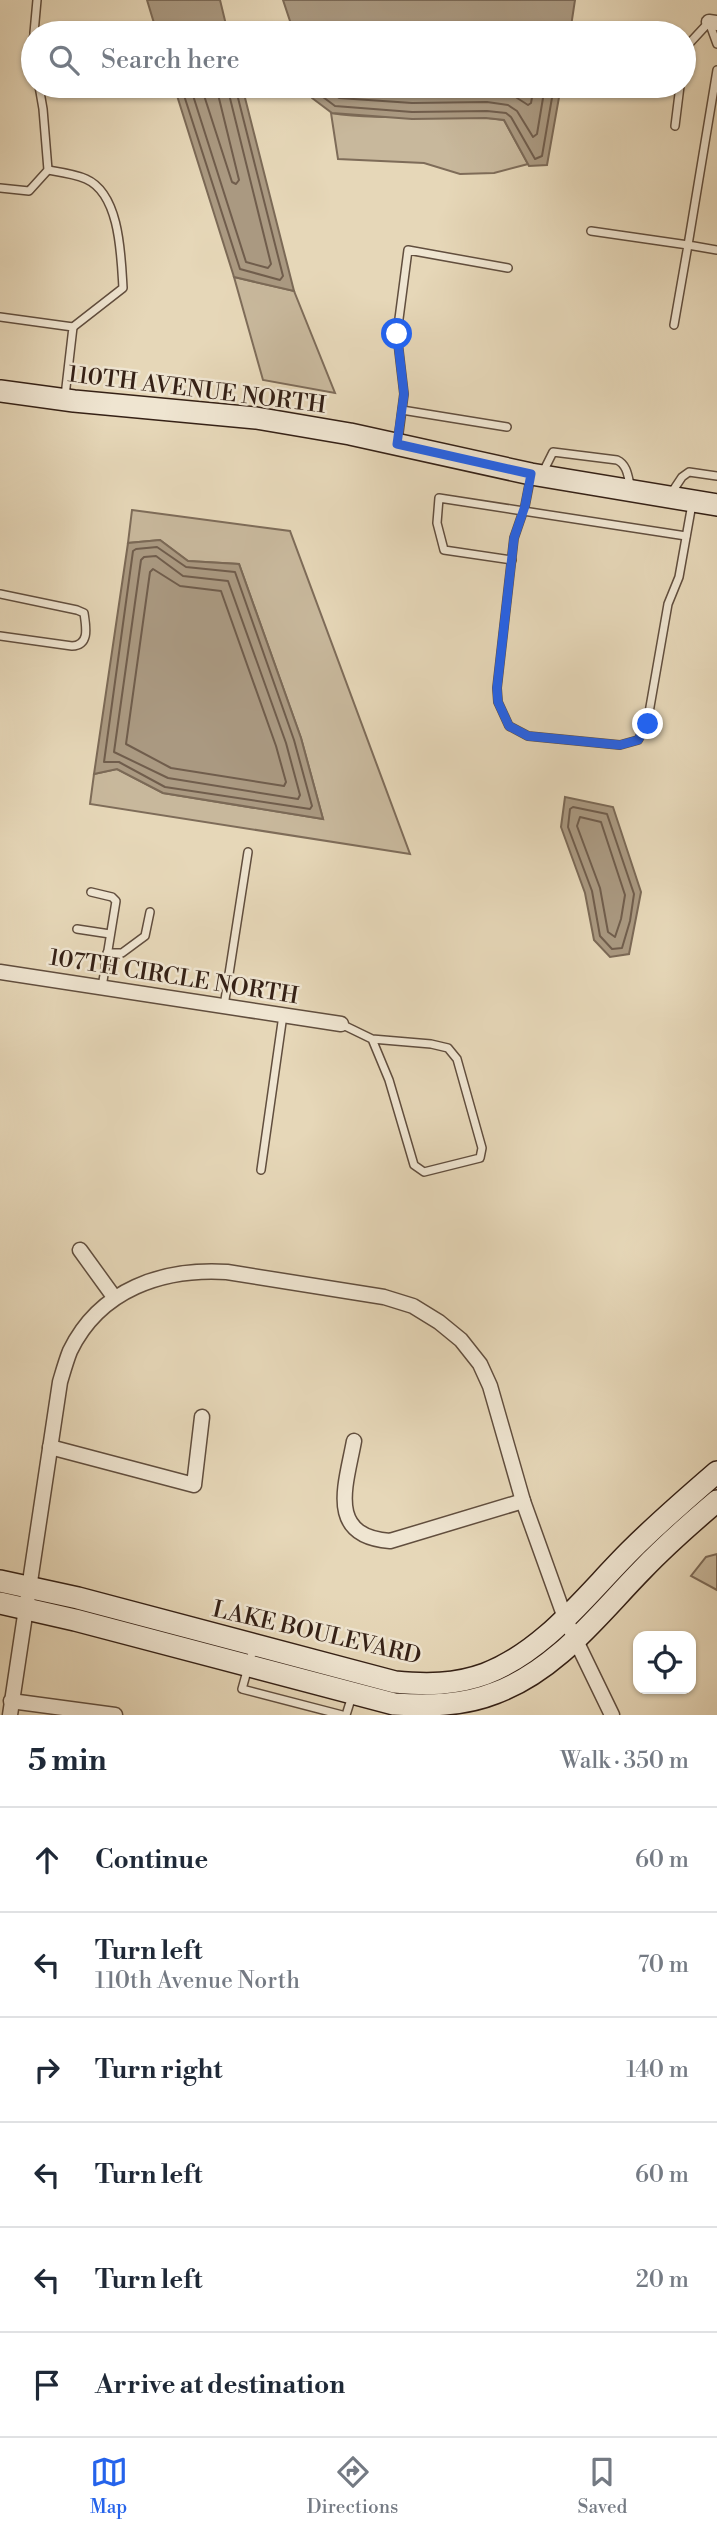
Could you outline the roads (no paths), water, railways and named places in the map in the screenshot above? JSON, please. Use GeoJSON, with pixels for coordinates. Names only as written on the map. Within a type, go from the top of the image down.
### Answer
{"type":"FeatureCollection","features":[{"type":"Feature","properties":{"kind":"street","name":"110TH AVENUE NORTH"},"geometry":{"type":"LineString","coordinates":[[0,391],[65,400],[257,418],[397,444],[536,475],[717,505]]}},
{"type":"Feature","properties":{"kind":"street","name":"107TH CIRCLE NORTH"},"geometry":{"type":"LineString","coordinates":[[0,972],[341,1024]]}},
{"type":"Feature","properties":{"kind":"street"},"geometry":{"type":"LineString","coordinates":[[80,1250],[114,1297]]}},
{"type":"Feature","properties":{"kind":"street"},"geometry":{"type":"LineString","coordinates":[[116,1715],[10,1708],[60,1382],[70,1351],[90,1323],[114,1297],[144,1282],[175,1273],[201,1270],[384,1297],[413,1306],[453,1334],[480,1364],[490,1386],[523,1501],[565,1618],[612,1715]]}},
{"type":"Feature","properties":{"kind":"street"},"geometry":{"type":"LineString","coordinates":[[50,1447],[194,1485],[202,1417]]}},
{"type":"Feature","properties":{"kind":"street"},"geometry":{"type":"LineString","coordinates":[[354,1441],[344,1499],[346,1518],[356,1531],[371,1539],[390,1541],[523,1501]]}},
{"type":"Feature","properties":{"kind":"street","name":"LAKE BOULEVARD"},"geometry":{"type":"LineString","coordinates":[[0,1604],[251,1656],[395,1682],[429,1685],[458,1682],[486,1674],[520,1656],[544,1638],[632,1549],[717,1472]]}},
{"type":"Feature","properties":{"kind":"street","name":"LAKE BOULEVARD"},"geometry":{"type":"LineString","coordinates":[[0,1581],[29,1587],[251,1656],[353,1694],[394,1704],[430,1706],[468,1701],[495,1693],[553,1661],[644,1568],[717,1502]]}},
{"type":"Feature","properties":{"kind":"lane"},"geometry":{"type":"LineString","coordinates":[[35,21],[37,0]]}},
{"type":"Feature","properties":{"kind":"lane"},"geometry":{"type":"LineString","coordinates":[[714,21],[717,44]]}},
{"type":"Feature","properties":{"kind":"lane"},"geometry":{"type":"LineString","coordinates":[[696,38],[714,21]]}},
{"type":"Feature","properties":{"kind":"lane"},"geometry":{"type":"LineString","coordinates":[[674,326],[717,70]]}},
{"type":"Feature","properties":{"kind":"lane"},"geometry":{"type":"LineString","coordinates":[[0,188],[29,191],[48,170],[40,98]]}},
{"type":"Feature","properties":{"kind":"lane"},"geometry":{"type":"LineString","coordinates":[[675,126],[678,98]]}},
{"type":"Feature","properties":{"kind":"lane"},"geometry":{"type":"LineString","coordinates":[[0,317],[73,327],[123,288],[121,245],[107,198],[87,179],[48,170]]}},
{"type":"Feature","properties":{"kind":"lane"},"geometry":{"type":"LineString","coordinates":[[590,231],[717,250]]}},
{"type":"Feature","properties":{"kind":"lane"},"geometry":{"type":"LineString","coordinates":[[397,444],[404,394],[397,334],[408,250],[508,268]]}},
{"type":"Feature","properties":{"kind":"lane"},"geometry":{"type":"LineString","coordinates":[[65,400],[73,327]]}},
{"type":"Feature","properties":{"kind":"lane"},"geometry":{"type":"LineString","coordinates":[[402,410],[507,427]]}},
{"type":"Feature","properties":{"kind":"lane"},"geometry":{"type":"LineString","coordinates":[[669,497],[682,477],[689,472],[717,476]]}},
{"type":"Feature","properties":{"kind":"lane"},"geometry":{"type":"LineString","coordinates":[[536,475],[514,538],[497,688],[498,702],[509,726],[528,736],[620,745],[638,740],[648,724],[668,604],[679,577],[692,501]]}},
{"type":"Feature","properties":{"kind":"lane"},"geometry":{"type":"LineString","coordinates":[[512,560],[444,550],[437,523],[439,498],[686,536]]}},
{"type":"Feature","properties":{"kind":"lane"},"geometry":{"type":"LineString","coordinates":[[0,594],[84,613],[86,633],[80,646],[0,636]]}},
{"type":"Feature","properties":{"kind":"lane"},"geometry":{"type":"LineString","coordinates":[[224,1007],[248,852]]}},
{"type":"Feature","properties":{"kind":"lane"},"geometry":{"type":"LineString","coordinates":[[91,892],[112,897],[116,901],[102,988]]}},
{"type":"Feature","properties":{"kind":"lane"},"geometry":{"type":"LineString","coordinates":[[107,953],[121,953],[145,936],[150,912]]}},
{"type":"Feature","properties":{"kind":"lane"},"geometry":{"type":"LineString","coordinates":[[77,929],[110,934]]}},
{"type":"Feature","properties":{"kind":"lane"},"geometry":{"type":"LineString","coordinates":[[261,1170],[283,1015]]}},
{"type":"Feature","properties":{"kind":"lane"},"geometry":{"type":"LineString","coordinates":[[341,1024],[372,1039],[447,1048],[457,1059],[482,1148],[480,1158],[424,1172],[415,1166],[389,1080],[372,1039]]}},
{"type":"Feature","properties":{"kind":"lane"},"geometry":{"type":"LineString","coordinates":[[251,1656],[242,1689],[344,1715],[353,1694]]}},
{"type":"Feature","properties":{"kind":"water"},"geometry":{"type":"Polygon","coordinates":[[[147,0],[220,0],[225,21],[153,21],[147,0]]]}},
{"type":"Feature","properties":{"kind":"water"},"geometry":{"type":"Polygon","coordinates":[[[283,0],[575,0],[572,21],[290,21],[283,0]]]}},
{"type":"Feature","properties":{"kind":"water"},"geometry":{"type":"Polygon","coordinates":[[[178,98],[245,98],[294,291],[234,277],[178,98]]]}},
{"type":"Feature","properties":{"kind":"water"},"geometry":{"type":"Polygon","coordinates":[[[312,98],[559,98],[547,165],[529,166],[504,120],[412,119],[332,113],[312,98]]]}},
{"type":"Feature","properties":{"kind":"water"},"geometry":{"type":"Polygon","coordinates":[[[160,540],[188,561],[239,564],[301,738],[323,819],[163,793],[117,769],[94,774],[128,543],[160,540]]]}},
{"type":"Feature","properties":{"kind":"water"},"geometry":{"type":"Polygon","coordinates":[[[565,797],[613,807],[641,892],[629,954],[610,957],[594,940],[585,893],[561,827],[565,797]]]}}]}
